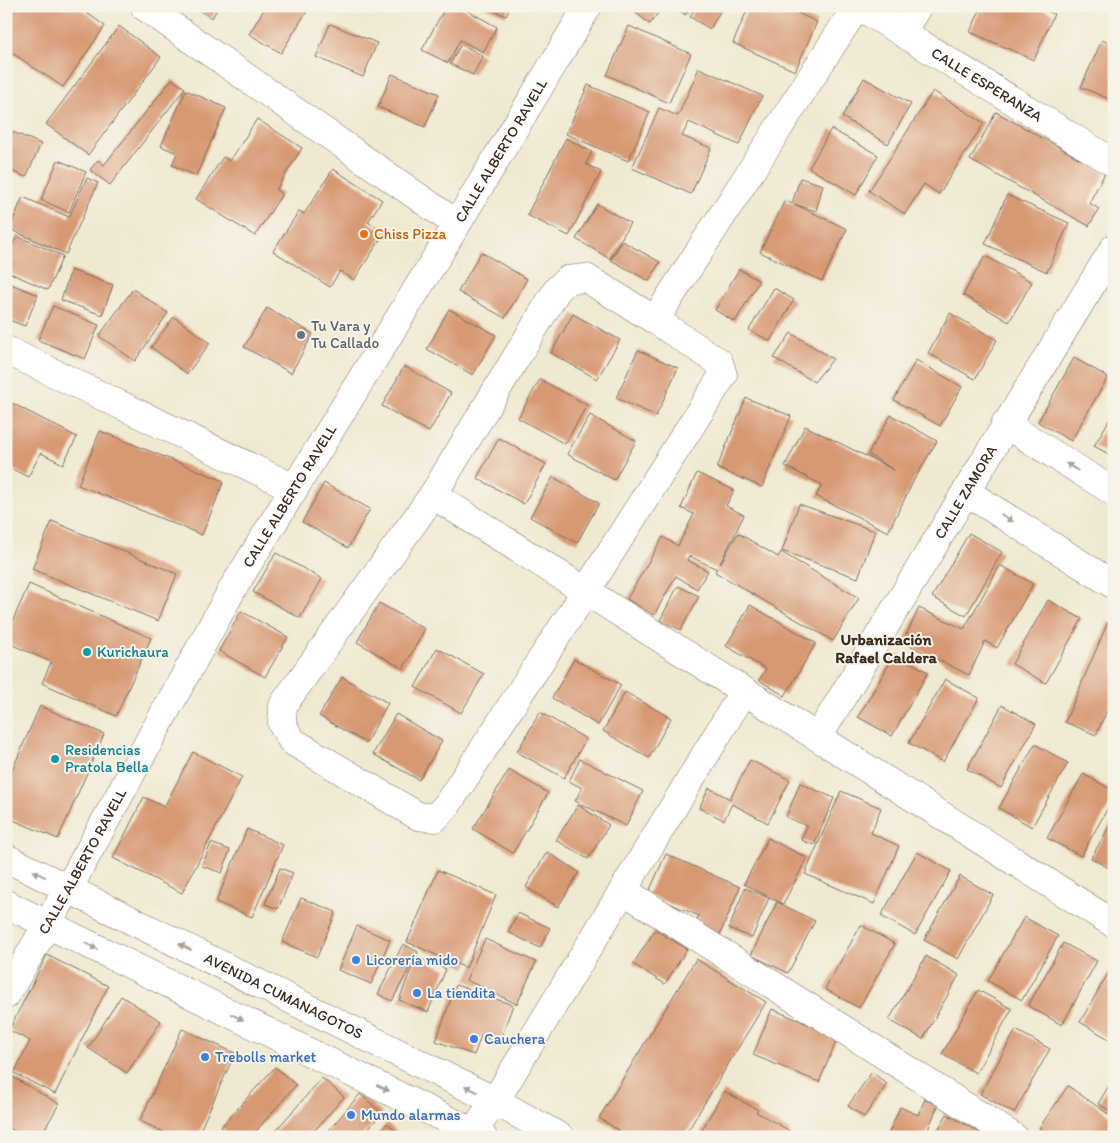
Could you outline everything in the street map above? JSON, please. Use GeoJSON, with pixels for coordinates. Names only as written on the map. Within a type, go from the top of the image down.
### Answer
{"type":"FeatureCollection","features":[{"type":"Feature","properties":{"kind":"street","name":"CALLE ALBERTO RAVELL"},"geometry":{"type":"LineString","coordinates":[[6,995],[68,888],[233,588],[457,224],[588,6]]}},
{"type":"Feature","properties":{"kind":"street"},"geometry":{"type":"LineString","coordinates":[[655,320],[858,6]]}},
{"type":"Feature","properties":{"kind":"street","name":"CALLE ESPERANZA"},"geometry":{"type":"LineString","coordinates":[[858,6],[1114,163]]}},
{"type":"Feature","properties":{"kind":"street"},"geometry":{"type":"LineString","coordinates":[[902,32],[918,6]]}},
{"type":"Feature","properties":{"kind":"street"},"geometry":{"type":"LineString","coordinates":[[144,7],[457,224]]}},
{"type":"Feature","properties":{"kind":"street","name":"CALLE ZAMORA"},"geometry":{"type":"LineString","coordinates":[[818,737],[1005,424],[1114,248]]}},
{"type":"Feature","properties":{"kind":"street"},"geometry":{"type":"LineString","coordinates":[[586,278],[655,320],[719,362],[723,375],[586,592],[447,805],[435,818],[418,816],[292,741],[282,724],[283,705],[433,495],[557,290],[567,280],[586,278]]}},
{"type":"Feature","properties":{"kind":"street"},"geometry":{"type":"LineString","coordinates":[[6,350],[294,488]]}},
{"type":"Feature","properties":{"kind":"street"},"geometry":{"type":"LineString","coordinates":[[1005,424],[1114,492]]}},
{"type":"Feature","properties":{"kind":"street"},"geometry":{"type":"LineString","coordinates":[[966,492],[1114,585]]}},
{"type":"Feature","properties":{"kind":"street"},"geometry":{"type":"LineString","coordinates":[[433,495],[1114,924]]}},
{"type":"Feature","properties":{"kind":"street"},"geometry":{"type":"LineString","coordinates":[[6,904],[475,1135],[744,691]]}},
{"type":"Feature","properties":{"kind":"street","name":"AVENIDA CUMANAGOTOS"},"geometry":{"type":"LineString","coordinates":[[6,858],[495,1101],[560,1137]]}},
{"type":"Feature","properties":{"kind":"street"},"geometry":{"type":"LineString","coordinates":[[624,891],[1014,1137]]}},
{"type":"Feature","properties":{"kind":"building"},"geometry":{"type":"Polygon","coordinates":[[[9,6],[77,6],[105,26],[63,87],[6,49],[6,10],[9,6]]]}},
{"type":"Feature","properties":{"kind":"building"},"geometry":{"type":"Polygon","coordinates":[[[191,6],[219,6],[212,18],[191,6]]]}},
{"type":"Feature","properties":{"kind":"building"},"geometry":{"type":"Polygon","coordinates":[[[266,6],[310,6],[281,53],[249,34],[266,6]]]}},
{"type":"Feature","properties":{"kind":"building"},"geometry":{"type":"Polygon","coordinates":[[[446,6],[459,6],[497,27],[483,52],[460,40],[448,63],[422,50],[446,6]]]}},
{"type":"Feature","properties":{"kind":"building"},"geometry":{"type":"Polygon","coordinates":[[[483,6],[510,6],[506,16],[483,6]]]}},
{"type":"Feature","properties":{"kind":"building"},"geometry":{"type":"Polygon","coordinates":[[[627,6],[663,6],[650,24],[627,6]]]}},
{"type":"Feature","properties":{"kind":"building"},"geometry":{"type":"Polygon","coordinates":[[[674,6],[691,6],[685,15],[674,6]]]}},
{"type":"Feature","properties":{"kind":"building"},"geometry":{"type":"Polygon","coordinates":[[[696,6],[723,6],[710,29],[690,17],[696,6]]]}},
{"type":"Feature","properties":{"kind":"building"},"geometry":{"type":"Polygon","coordinates":[[[749,6],[783,6],[817,22],[795,71],[733,43],[749,6]]]}},
{"type":"Feature","properties":{"kind":"building"},"geometry":{"type":"Polygon","coordinates":[[[982,6],[1036,6],[1054,14],[1034,60],[970,32],[982,6]]]}},
{"type":"Feature","properties":{"kind":"building"},"geometry":{"type":"Polygon","coordinates":[[[330,24],[377,43],[363,77],[316,57],[330,24]]]}},
{"type":"Feature","properties":{"kind":"building"},"geometry":{"type":"Polygon","coordinates":[[[119,26],[161,57],[88,155],[46,124],[119,26]]]}},
{"type":"Feature","properties":{"kind":"building"},"geometry":{"type":"Polygon","coordinates":[[[629,26],[691,54],[669,103],[607,75],[629,26]]]}},
{"type":"Feature","properties":{"kind":"building"},"geometry":{"type":"Polygon","coordinates":[[[1102,40],[1114,46],[1114,101],[1081,87],[1102,40]]]}},
{"type":"Feature","properties":{"kind":"building"},"geometry":{"type":"Polygon","coordinates":[[[461,44],[483,56],[473,75],[450,64],[461,44]]]}},
{"type":"Feature","properties":{"kind":"building"},"geometry":{"type":"Polygon","coordinates":[[[699,68],[762,96],[739,145],[689,122],[682,136],[711,148],[691,194],[632,168],[659,108],[678,116],[699,68]]]}},
{"type":"Feature","properties":{"kind":"building"},"geometry":{"type":"Polygon","coordinates":[[[392,74],[439,94],[425,127],[378,107],[392,74]]]}},
{"type":"Feature","properties":{"kind":"building"},"geometry":{"type":"Polygon","coordinates":[[[864,78],[911,104],[888,144],[842,117],[864,78]]]}},
{"type":"Feature","properties":{"kind":"building"},"geometry":{"type":"Polygon","coordinates":[[[172,79],[185,88],[110,185],[90,170],[98,160],[104,165],[172,79]]]}},
{"type":"Feature","properties":{"kind":"building"},"geometry":{"type":"Polygon","coordinates":[[[588,85],[650,112],[628,161],[566,134],[588,85]]]}},
{"type":"Feature","properties":{"kind":"building"},"geometry":{"type":"Polygon","coordinates":[[[186,90],[226,108],[196,176],[172,165],[177,153],[161,146],[186,90]]]}},
{"type":"Feature","properties":{"kind":"building"},"geometry":{"type":"Polygon","coordinates":[[[933,91],[984,123],[939,194],[924,184],[905,214],[869,191],[933,91]]]}},
{"type":"Feature","properties":{"kind":"building"},"geometry":{"type":"Polygon","coordinates":[[[996,112],[1105,173],[1089,203],[1099,209],[1089,226],[970,160],[996,112]]]}},
{"type":"Feature","properties":{"kind":"building"},"geometry":{"type":"Polygon","coordinates":[[[257,119],[302,148],[276,190],[282,194],[255,236],[196,199],[223,157],[230,161],[257,119]]]}},
{"type":"Feature","properties":{"kind":"building"},"geometry":{"type":"Polygon","coordinates":[[[6,129],[41,144],[26,177],[6,169],[6,129]]]}},
{"type":"Feature","properties":{"kind":"building"},"geometry":{"type":"Polygon","coordinates":[[[831,129],[878,155],[856,195],[809,168],[831,129]]]}},
{"type":"Feature","properties":{"kind":"building"},"geometry":{"type":"Polygon","coordinates":[[[566,138],[592,152],[586,164],[601,172],[569,236],[527,215],[566,138]]]}},
{"type":"Feature","properties":{"kind":"building"},"geometry":{"type":"Polygon","coordinates":[[[58,160],[86,172],[69,212],[41,200],[58,160]]]}},
{"type":"Feature","properties":{"kind":"building"},"geometry":{"type":"Polygon","coordinates":[[[333,169],[382,200],[368,222],[385,232],[354,280],[340,271],[330,287],[273,251],[299,211],[304,214],[333,169]]]}},
{"type":"Feature","properties":{"kind":"building"},"geometry":{"type":"Polygon","coordinates":[[[87,178],[98,183],[66,254],[9,229],[23,197],[69,217],[87,178]]]}},
{"type":"Feature","properties":{"kind":"building"},"geometry":{"type":"Polygon","coordinates":[[[800,178],[823,185],[816,211],[794,204],[847,229],[822,281],[760,252],[785,200],[792,204],[800,178]]]}},
{"type":"Feature","properties":{"kind":"building"},"geometry":{"type":"Polygon","coordinates":[[[1007,195],[1069,223],[1047,272],[985,244],[1007,195]]]}},
{"type":"Feature","properties":{"kind":"building"},"geometry":{"type":"Polygon","coordinates":[[[597,204],[630,223],[610,259],[576,239],[597,204]]]}},
{"type":"Feature","properties":{"kind":"building"},"geometry":{"type":"Polygon","coordinates":[[[17,236],[63,256],[48,290],[6,271],[6,259],[17,236]]]}},
{"type":"Feature","properties":{"kind":"building"},"geometry":{"type":"Polygon","coordinates":[[[622,241],[660,262],[649,281],[611,260],[622,241]]]}},
{"type":"Feature","properties":{"kind":"building"},"geometry":{"type":"Polygon","coordinates":[[[481,252],[527,279],[505,318],[458,292],[481,252]]]}},
{"type":"Feature","properties":{"kind":"building"},"geometry":{"type":"Polygon","coordinates":[[[985,256],[1032,282],[1009,322],[963,295],[985,256]]]}},
{"type":"Feature","properties":{"kind":"building"},"geometry":{"type":"Polygon","coordinates":[[[739,269],[759,281],[735,322],[715,310],[739,269]]]}},
{"type":"Feature","properties":{"kind":"building"},"geometry":{"type":"Polygon","coordinates":[[[71,270],[113,285],[102,315],[61,300],[71,270]]]}},
{"type":"Feature","properties":{"kind":"building"},"geometry":{"type":"Polygon","coordinates":[[[6,282],[38,295],[25,326],[6,319],[6,282]]]}},
{"type":"Feature","properties":{"kind":"building"},"geometry":{"type":"Polygon","coordinates":[[[774,288],[794,300],[770,341],[749,330],[774,288]]]}},
{"type":"Feature","properties":{"kind":"building"},"geometry":{"type":"Polygon","coordinates":[[[133,289],[168,313],[135,361],[99,336],[133,289]]]}},
{"type":"Feature","properties":{"kind":"building"},"geometry":{"type":"Polygon","coordinates":[[[53,306],[99,325],[85,359],[38,340],[53,306]]]}},
{"type":"Feature","properties":{"kind":"building"},"geometry":{"type":"Polygon","coordinates":[[[267,308],[313,334],[291,373],[244,347],[267,308]]]}},
{"type":"Feature","properties":{"kind":"building"},"geometry":{"type":"Polygon","coordinates":[[[449,309],[496,335],[473,375],[427,349],[449,309]]]}},
{"type":"Feature","properties":{"kind":"building"},"geometry":{"type":"Polygon","coordinates":[[[950,313],[997,340],[975,379],[928,353],[950,313]]]}},
{"type":"Feature","properties":{"kind":"building"},"geometry":{"type":"Polygon","coordinates":[[[573,314],[620,340],[597,379],[551,353],[573,314]]]}},
{"type":"Feature","properties":{"kind":"building"},"geometry":{"type":"Polygon","coordinates":[[[174,317],[210,343],[187,374],[151,347],[174,317]]]}},
{"type":"Feature","properties":{"kind":"building"},"geometry":{"type":"Polygon","coordinates":[[[791,333],[833,359],[814,382],[774,358],[791,333]]]}},
{"type":"Feature","properties":{"kind":"building"},"geometry":{"type":"Polygon","coordinates":[[[638,350],[678,368],[656,416],[616,398],[638,350]]]}},
{"type":"Feature","properties":{"kind":"building"},"geometry":{"type":"Polygon","coordinates":[[[1074,358],[1108,377],[1071,441],[1038,422],[1074,358]]]}},
{"type":"Feature","properties":{"kind":"building"},"geometry":{"type":"Polygon","coordinates":[[[916,360],[962,387],[940,426],[894,400],[916,360]]]}},
{"type":"Feature","properties":{"kind":"building"},"geometry":{"type":"Polygon","coordinates":[[[404,366],[451,393],[429,432],[382,406],[404,366]]]}},
{"type":"Feature","properties":{"kind":"building"},"geometry":{"type":"Polygon","coordinates":[[[540,379],[587,405],[565,444],[518,418],[540,379]]]}},
{"type":"Feature","properties":{"kind":"building"},"geometry":{"type":"Polygon","coordinates":[[[746,398],[791,416],[762,487],[717,468],[746,398]]]}},
{"type":"Feature","properties":{"kind":"building"},"geometry":{"type":"Polygon","coordinates":[[[6,400],[77,437],[63,464],[41,453],[28,477],[8,467],[6,471],[6,400]]]}},
{"type":"Feature","properties":{"kind":"building"},"geometry":{"type":"Polygon","coordinates":[[[1114,412],[1114,457],[1094,446],[1114,412]]]}},
{"type":"Feature","properties":{"kind":"building"},"geometry":{"type":"Polygon","coordinates":[[[590,415],[636,441],[614,480],[567,454],[590,415]]]}},
{"type":"Feature","properties":{"kind":"building"},"geometry":{"type":"Polygon","coordinates":[[[891,415],[937,441],[914,480],[888,532],[816,496],[822,485],[785,466],[805,426],[894,470],[868,454],[891,415]]]}},
{"type":"Feature","properties":{"kind":"building"},"geometry":{"type":"Polygon","coordinates":[[[100,431],[224,481],[202,535],[78,485],[100,431]]]}},
{"type":"Feature","properties":{"kind":"building"},"geometry":{"type":"Polygon","coordinates":[[[499,438],[546,464],[524,504],[477,478],[499,438]]]}},
{"type":"Feature","properties":{"kind":"building"},"geometry":{"type":"Polygon","coordinates":[[[697,473],[734,490],[726,506],[744,515],[720,564],[738,533],[778,557],[781,552],[859,598],[833,641],[715,572],[717,569],[689,556],[687,560],[708,571],[697,589],[676,576],[654,615],[627,599],[663,537],[678,546],[694,514],[681,508],[697,473]]]}},
{"type":"Feature","properties":{"kind":"building"},"geometry":{"type":"Polygon","coordinates":[[[553,477],[599,503],[577,543],[530,517],[553,477]]]}},
{"type":"Feature","properties":{"kind":"building"},"geometry":{"type":"Polygon","coordinates":[[[324,483],[370,509],[348,548],[302,522],[324,483]]]}},
{"type":"Feature","properties":{"kind":"building"},"geometry":{"type":"Polygon","coordinates":[[[799,504],[875,531],[858,578],[782,551],[799,504]]]}},
{"type":"Feature","properties":{"kind":"building"},"geometry":{"type":"Polygon","coordinates":[[[52,521],[177,574],[158,621],[32,569],[52,521]]]}},
{"type":"Feature","properties":{"kind":"building"},"geometry":{"type":"Polygon","coordinates":[[[969,533],[1002,552],[966,616],[932,597],[969,533]]]}},
{"type":"Feature","properties":{"kind":"building"},"geometry":{"type":"Polygon","coordinates":[[[276,553],[322,579],[300,618],[253,592],[276,553]]]}},
{"type":"Feature","properties":{"kind":"building"},"geometry":{"type":"Polygon","coordinates":[[[1000,565],[1033,584],[997,648],[985,641],[969,675],[903,642],[919,608],[964,629],[1000,565]]]}},
{"type":"Feature","properties":{"kind":"building","name":"Kurichaura"},"geometry":{"type":"Polygon","coordinates":[[[29,584],[151,638],[116,716],[42,683],[51,662],[6,642],[6,636],[29,584]]]}},
{"type":"Feature","properties":{"kind":"building"},"geometry":{"type":"Polygon","coordinates":[[[678,586],[699,596],[681,630],[660,620],[678,586]]]}},
{"type":"Feature","properties":{"kind":"building"},"geometry":{"type":"Polygon","coordinates":[[[1048,600],[1082,619],[1046,683],[1012,664],[1048,600]]]}},
{"type":"Feature","properties":{"kind":"building"},"geometry":{"type":"Polygon","coordinates":[[[379,603],[425,629],[403,669],[357,642],[379,603]]]}},
{"type":"Feature","properties":{"kind":"building"},"geometry":{"type":"Polygon","coordinates":[[[750,605],[816,643],[785,696],[759,680],[766,669],[726,646],[750,605]]]}},
{"type":"Feature","properties":{"kind":"building"},"geometry":{"type":"Polygon","coordinates":[[[241,611],[288,637],[265,677],[219,651],[241,611]]]}},
{"type":"Feature","properties":{"kind":"building"},"geometry":{"type":"Polygon","coordinates":[[[1108,622],[1114,625],[1114,695],[1096,735],[1065,722],[1108,622]]]}},
{"type":"Feature","properties":{"kind":"building"},"geometry":{"type":"Polygon","coordinates":[[[437,648],[484,674],[461,713],[415,687],[437,648]]]}},
{"type":"Feature","properties":{"kind":"building"},"geometry":{"type":"Polygon","coordinates":[[[895,654],[928,672],[892,736],[858,717],[895,654]]]}},
{"type":"Feature","properties":{"kind":"building"},"geometry":{"type":"Polygon","coordinates":[[[574,659],[621,685],[598,725],[552,698],[574,659]]]}},
{"type":"Feature","properties":{"kind":"building"},"geometry":{"type":"Polygon","coordinates":[[[342,677],[388,703],[366,743],[319,716],[342,677]]]}},
{"type":"Feature","properties":{"kind":"building"},"geometry":{"type":"Polygon","coordinates":[[[945,679],[979,698],[943,762],[909,743],[945,679]]]}},
{"type":"Feature","properties":{"kind":"building"},"geometry":{"type":"Polygon","coordinates":[[[625,692],[671,718],[649,758],[603,731],[625,692]]]}},
{"type":"Feature","properties":{"kind":"building"},"geometry":{"type":"Polygon","coordinates":[[[1002,705],[1036,724],[1001,788],[967,769],[1002,705]]]}},
{"type":"Feature","properties":{"kind":"building","name":"Residencias Pratola Bella"},"geometry":{"type":"Polygon","coordinates":[[[40,706],[104,734],[58,839],[6,817],[6,784],[40,706]]]}},
{"type":"Feature","properties":{"kind":"building"},"geometry":{"type":"Polygon","coordinates":[[[540,712],[586,739],[564,778],[517,752],[540,712]]]}},
{"type":"Feature","properties":{"kind":"building"},"geometry":{"type":"Polygon","coordinates":[[[396,714],[442,741],[419,780],[373,754],[396,714]]]}},
{"type":"Feature","properties":{"kind":"building"},"geometry":{"type":"Polygon","coordinates":[[[1035,744],[1068,763],[1032,827],[999,808],[1035,744]]]}},
{"type":"Feature","properties":{"kind":"building"},"geometry":{"type":"Polygon","coordinates":[[[193,752],[242,777],[182,893],[113,858],[144,797],[164,807],[193,752]]]}},
{"type":"Feature","properties":{"kind":"building"},"geometry":{"type":"Polygon","coordinates":[[[580,759],[643,791],[626,826],[575,801],[582,788],[569,781],[580,759]]]}},
{"type":"Feature","properties":{"kind":"building"},"geometry":{"type":"Polygon","coordinates":[[[750,760],[790,780],[768,823],[732,804],[724,820],[699,808],[709,788],[730,799],[750,760]]]}},
{"type":"Feature","properties":{"kind":"building"},"geometry":{"type":"Polygon","coordinates":[[[509,770],[548,793],[513,853],[473,829],[509,770]]]}},
{"type":"Feature","properties":{"kind":"building"},"geometry":{"type":"Polygon","coordinates":[[[1083,774],[1114,791],[1114,797],[1081,856],[1047,838],[1083,774]]]}},
{"type":"Feature","properties":{"kind":"building"},"geometry":{"type":"Polygon","coordinates":[[[800,783],[834,798],[814,845],[801,840],[807,826],[786,817],[800,783]]]}},
{"type":"Feature","properties":{"kind":"building"},"geometry":{"type":"Polygon","coordinates":[[[841,791],[881,808],[871,833],[899,846],[874,904],[805,874],[841,791]]]}},
{"type":"Feature","properties":{"kind":"building"},"geometry":{"type":"Polygon","coordinates":[[[578,805],[609,825],[588,859],[556,840],[578,805]]]}},
{"type":"Feature","properties":{"kind":"building"},"geometry":{"type":"Polygon","coordinates":[[[1114,818],[1114,871],[1091,858],[1114,818]]]}},
{"type":"Feature","properties":{"kind":"building"},"geometry":{"type":"Polygon","coordinates":[[[247,829],[283,845],[252,917],[216,902],[247,829]]]}},
{"type":"Feature","properties":{"kind":"building"},"geometry":{"type":"Polygon","coordinates":[[[768,838],[807,858],[783,904],[744,884],[768,838]]]}},
{"type":"Feature","properties":{"kind":"building"},"geometry":{"type":"Polygon","coordinates":[[[211,843],[230,850],[222,873],[202,866],[211,843]]]}},
{"type":"Feature","properties":{"kind":"building"},"geometry":{"type":"Polygon","coordinates":[[[547,852],[579,872],[558,907],[526,887],[547,852]]]}},
{"type":"Feature","properties":{"kind":"building"},"geometry":{"type":"Polygon","coordinates":[[[917,852],[951,871],[915,935],[881,916],[917,852]]]}},
{"type":"Feature","properties":{"kind":"building"},"geometry":{"type":"Polygon","coordinates":[[[666,854],[740,887],[718,939],[694,928],[699,916],[648,894],[666,854]]]}},
{"type":"Feature","properties":{"kind":"building"},"geometry":{"type":"Polygon","coordinates":[[[280,868],[293,873],[278,909],[265,904],[280,868]]]}},
{"type":"Feature","properties":{"kind":"building"},"geometry":{"type":"Polygon","coordinates":[[[438,870],[496,895],[466,968],[407,942],[438,870]]]}},
{"type":"Feature","properties":{"kind":"building"},"geometry":{"type":"Polygon","coordinates":[[[960,876],[993,895],[958,959],[924,940],[960,876]]]}},
{"type":"Feature","properties":{"kind":"building"},"geometry":{"type":"Polygon","coordinates":[[[745,888],[769,898],[752,938],[729,928],[745,888]]]}},
{"type":"Feature","properties":{"kind":"building"},"geometry":{"type":"Polygon","coordinates":[[[301,898],[336,912],[317,957],[282,942],[301,898]]]}},
{"type":"Feature","properties":{"kind":"building"},"geometry":{"type":"Polygon","coordinates":[[[777,902],[815,921],[788,973],[751,955],[777,902]]]}},
{"type":"Feature","properties":{"kind":"building"},"geometry":{"type":"Polygon","coordinates":[[[518,913],[550,928],[540,948],[508,932],[518,913]]]}},
{"type":"Feature","properties":{"kind":"building"},"geometry":{"type":"Polygon","coordinates":[[[1024,917],[1058,936],[1022,1000],[988,981],[1024,917]]]}},
{"type":"Feature","properties":{"kind":"building"},"geometry":{"type":"Polygon","coordinates":[[[861,925],[895,944],[859,1008],[825,989],[861,925]]]}},
{"type":"Feature","properties":{"kind":"building"},"geometry":{"type":"Polygon","coordinates":[[[357,926],[390,940],[371,984],[338,970],[357,926]]]}},
{"type":"Feature","properties":{"kind":"building"},"geometry":{"type":"Polygon","coordinates":[[[655,930],[687,949],[665,984],[633,964],[655,930]]]}},
{"type":"Feature","properties":{"kind":"building"},"geometry":{"type":"Polygon","coordinates":[[[485,939],[536,962],[517,1004],[466,980],[485,939]]]}},
{"type":"Feature","properties":{"kind":"building"},"geometry":{"type":"Polygon","coordinates":[[[1063,943],[1097,961],[1062,1025],[1028,1006],[1063,943]]]}},
{"type":"Feature","properties":{"kind":"building"},"geometry":{"type":"Polygon","coordinates":[[[403,944],[418,952],[392,1001],[378,994],[403,944]]]}},
{"type":"Feature","properties":{"kind":"building"},"geometry":{"type":"Polygon","coordinates":[[[47,955],[108,986],[55,1094],[14,1073],[30,1041],[9,1030],[47,955]]]}},
{"type":"Feature","properties":{"kind":"building"},"geometry":{"type":"Polygon","coordinates":[[[926,956],[959,975],[923,1039],[889,1020],[926,956]]]}},
{"type":"Feature","properties":{"kind":"building"},"geometry":{"type":"Polygon","coordinates":[[[416,957],[446,969],[428,1012],[399,1000],[416,957]]]}},
{"type":"Feature","properties":{"kind":"building"},"geometry":{"type":"Polygon","coordinates":[[[696,959],[766,1002],[684,1137],[629,1137],[599,1118],[696,959]]]}},
{"type":"Feature","properties":{"kind":"building"},"geometry":{"type":"Polygon","coordinates":[[[1114,963],[1114,1042],[1080,1022],[1114,963]]]}},
{"type":"Feature","properties":{"kind":"building"},"geometry":{"type":"Polygon","coordinates":[[[456,985],[513,1005],[499,1043],[481,1036],[474,1055],[436,1041],[456,985]]]}},
{"type":"Feature","properties":{"kind":"building"},"geometry":{"type":"Polygon","coordinates":[[[978,990],[1012,1009],[976,1073],[942,1054],[978,990]]]}},
{"type":"Feature","properties":{"kind":"building"},"geometry":{"type":"Polygon","coordinates":[[[121,996],[161,1021],[127,1073],[88,1048],[121,996]]]}},
{"type":"Feature","properties":{"kind":"building"},"geometry":{"type":"Polygon","coordinates":[[[772,1009],[838,1037],[819,1082],[753,1055],[772,1009]]]}},
{"type":"Feature","properties":{"kind":"building"},"geometry":{"type":"Polygon","coordinates":[[[182,1029],[235,1053],[197,1137],[164,1137],[166,1133],[140,1121],[182,1029]]]}},
{"type":"Feature","properties":{"kind":"building"},"geometry":{"type":"Polygon","coordinates":[[[1016,1030],[1050,1049],[1014,1113],[980,1094],[1016,1030]]]}},
{"type":"Feature","properties":{"kind":"building"},"geometry":{"type":"Polygon","coordinates":[[[275,1067],[296,1085],[251,1137],[231,1137],[221,1127],[275,1067]]]}},
{"type":"Feature","properties":{"kind":"building"},"geometry":{"type":"Polygon","coordinates":[[[872,1072],[887,1084],[864,1117],[848,1106],[872,1072]]]}},
{"type":"Feature","properties":{"kind":"building"},"geometry":{"type":"Polygon","coordinates":[[[11,1076],[59,1104],[40,1137],[25,1137],[6,1126],[6,1084],[11,1076]]]}},
{"type":"Feature","properties":{"kind":"building"},"geometry":{"type":"Polygon","coordinates":[[[1114,1077],[1114,1113],[1098,1104],[1114,1077]]]}},
{"type":"Feature","properties":{"kind":"building"},"geometry":{"type":"Polygon","coordinates":[[[322,1078],[344,1097],[309,1137],[270,1137],[322,1078]]]}},
{"type":"Feature","properties":{"kind":"building"},"geometry":{"type":"Polygon","coordinates":[[[1068,1086],[1114,1118],[1114,1130],[1109,1137],[1051,1137],[1039,1128],[1068,1086]]]}},
{"type":"Feature","properties":{"kind":"building"},"geometry":{"type":"Polygon","coordinates":[[[724,1091],[790,1131],[787,1137],[698,1137],[724,1091]]]}},
{"type":"Feature","properties":{"kind":"building"},"geometry":{"type":"Polygon","coordinates":[[[360,1094],[382,1113],[361,1137],[323,1137],[360,1094]]]}},
{"type":"Feature","properties":{"kind":"building"},"geometry":{"type":"Polygon","coordinates":[[[925,1099],[938,1105],[925,1137],[892,1137],[888,1135],[900,1107],[918,1115],[925,1099]]]}},
{"type":"Feature","properties":{"kind":"building"},"geometry":{"type":"Polygon","coordinates":[[[947,1114],[980,1133],[978,1137],[934,1137],[947,1114]]]}},
{"type":"Feature","properties":{"kind":"building"},"geometry":{"type":"Polygon","coordinates":[[[387,1123],[403,1137],[375,1137],[387,1123]]]}},
{"type":"Feature","properties":{"kind":"place","name":"Chiss Pizza"},"geometry":{"type":"Point","coordinates":[364,234]}},
{"type":"Feature","properties":{"kind":"place","name":"Tu Vara y Tu Callado"},"geometry":{"type":"Point","coordinates":[301,335]}},
{"type":"Feature","properties":{"kind":"place","name":"Kurichaura"},"geometry":{"type":"Point","coordinates":[87,652]}},
{"type":"Feature","properties":{"kind":"place","name":"Residencias Pratola Bella"},"geometry":{"type":"Point","coordinates":[55,759]}},
{"type":"Feature","properties":{"kind":"place","name":"Licorería mido"},"geometry":{"type":"Point","coordinates":[356,960]}},
{"type":"Feature","properties":{"kind":"place","name":"La tiendita"},"geometry":{"type":"Point","coordinates":[417,993]}},
{"type":"Feature","properties":{"kind":"place","name":"Cauchera"},"geometry":{"type":"Point","coordinates":[474,1039]}},
{"type":"Feature","properties":{"kind":"place","name":"Trebolls market"},"geometry":{"type":"Point","coordinates":[205,1057]}},
{"type":"Feature","properties":{"kind":"place","name":"Mundo alarmas"},"geometry":{"type":"Point","coordinates":[351,1115]}},
{"type":"Feature","properties":{"kind":"district","name":"Urbanización Rafael Caldera"},"geometry":{"type":"Point","coordinates":[886,648]}}]}
